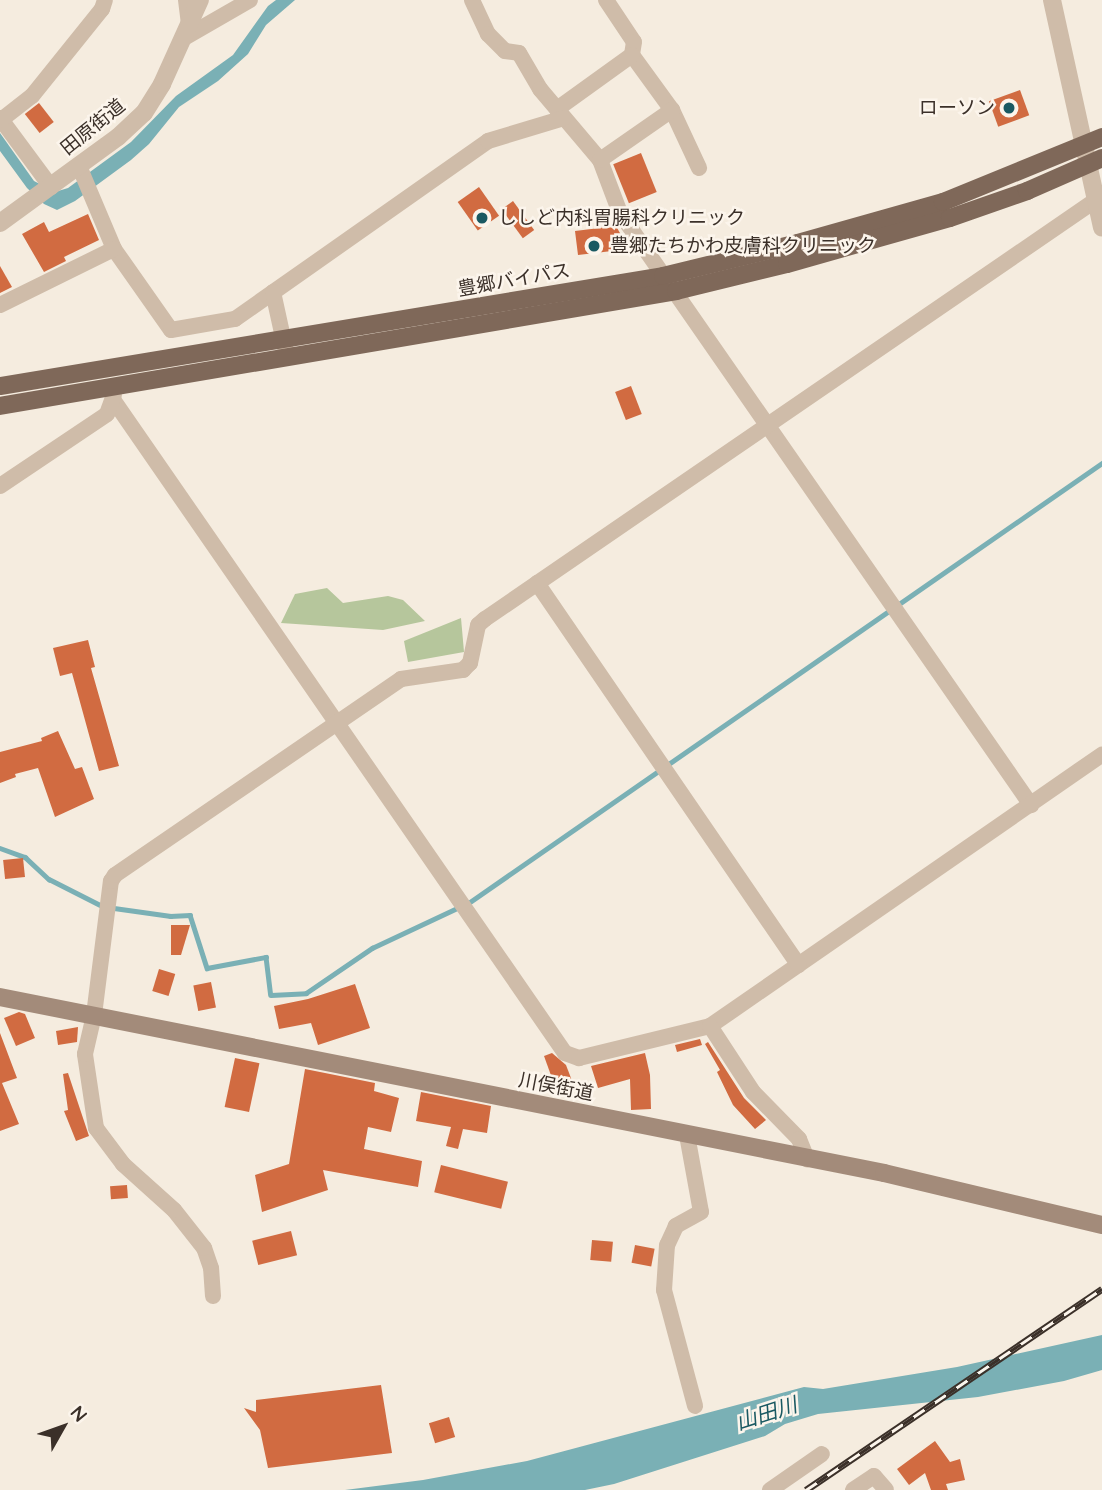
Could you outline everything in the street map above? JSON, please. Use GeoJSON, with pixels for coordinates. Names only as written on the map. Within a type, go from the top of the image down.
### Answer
{"type":"FeatureCollection","features":[{"type":"Feature","properties":{"kind":"main road","name":"豊郷バイパス"},"geometry":{"type":"LineString","coordinates":[[0,406],[114,395],[285,349],[663,276],[798,243],[943,202],[1102,136]]}},
{"type":"Feature","properties":{"kind":"main road","name":"豊郷バイパス"},"geometry":{"type":"LineString","coordinates":[[0,386],[111,368],[285,349],[676,291],[787,264],[950,218],[1027,191],[1095,161]]}},
{"type":"Feature","properties":{"kind":"main road","name":"川俣街道"},"geometry":{"type":"LineString","coordinates":[[0,997],[896,1176],[1102,1225]]}},
{"type":"Feature","properties":{"kind":"street"},"geometry":{"type":"LineString","coordinates":[[51,187],[1,119],[32,96],[102,9],[105,0]]}},
{"type":"Feature","properties":{"kind":"street"},"geometry":{"type":"LineString","coordinates":[[186,0],[186,31],[250,0]]}},
{"type":"Feature","properties":{"kind":"street","name":"田原街道"},"geometry":{"type":"LineString","coordinates":[[0,223],[79,166],[144,113],[200,0]]}},
{"type":"Feature","properties":{"kind":"street"},"geometry":{"type":"LineString","coordinates":[[472,0],[488,34],[505,51],[519,53],[540,89],[600,160],[620,213],[1031,805]]}},
{"type":"Feature","properties":{"kind":"street"},"geometry":{"type":"LineString","coordinates":[[79,166],[114,249],[171,330],[235,319],[488,141],[560,113],[632,55],[634,42],[606,0]]}},
{"type":"Feature","properties":{"kind":"street"},"geometry":{"type":"LineString","coordinates":[[1052,0],[1083,144],[1095,161],[1096,200],[1102,228]]}},
{"type":"Feature","properties":{"kind":"street"},"geometry":{"type":"LineString","coordinates":[[632,55],[672,110],[699,168]]}},
{"type":"Feature","properties":{"kind":"street"},"geometry":{"type":"LineString","coordinates":[[600,160],[672,110]]}},
{"type":"Feature","properties":{"kind":"street"},"geometry":{"type":"LineString","coordinates":[[213,1296],[211,1268],[204,1248],[174,1210],[123,1164],[96,1128],[85,1055],[94,1016],[111,881],[115,875],[401,679],[463,670],[470,663],[478,625],[1096,200]]}},
{"type":"Feature","properties":{"kind":"street"},"geometry":{"type":"LineString","coordinates":[[0,305],[114,249]]}},
{"type":"Feature","properties":{"kind":"street"},"geometry":{"type":"LineString","coordinates":[[273,292],[285,349]]}},
{"type":"Feature","properties":{"kind":"street"},"geometry":{"type":"LineString","coordinates":[[0,486],[107,414],[114,395],[111,368]]}},
{"type":"Feature","properties":{"kind":"street"},"geometry":{"type":"LineString","coordinates":[[114,395],[565,1054],[579,1058],[710,1026],[1102,755]]}},
{"type":"Feature","properties":{"kind":"street"},"geometry":{"type":"LineString","coordinates":[[537,583],[799,965]]}},
{"type":"Feature","properties":{"kind":"street"},"geometry":{"type":"LineString","coordinates":[[710,1026],[753,1092],[799,1139],[807,1159]]}},
{"type":"Feature","properties":{"kind":"street"},"geometry":{"type":"LineString","coordinates":[[687,1135],[701,1212],[676,1226],[667,1245],[664,1290],[695,1406]]}},
{"type":"Feature","properties":{"kind":"street"},"geometry":{"type":"LineString","coordinates":[[770,1490],[822,1454]]}},
{"type":"Feature","properties":{"kind":"street"},"geometry":{"type":"LineString","coordinates":[[853,1490],[874,1476],[886,1490]]}},
{"type":"Feature","properties":{"kind":"green space"},"geometry":{"type":"Polygon","coordinates":[[[327,588],[343,603],[388,596],[403,600],[425,621],[383,630],[281,623],[295,594],[327,588]]]}},
{"type":"Feature","properties":{"kind":"green space"},"geometry":{"type":"Polygon","coordinates":[[[461,618],[464,652],[408,662],[404,641],[461,618]]]}},
{"type":"Feature","properties":{"kind":"water"},"geometry":{"type":"Polygon","coordinates":[[[276,0],[295,0],[266,25],[248,54],[218,81],[179,107],[149,144],[131,160],[75,201],[57,210],[44,204],[27,188],[0,151],[0,133],[34,181],[55,192],[68,188],[131,142],[176,96],[233,55],[268,6],[276,0]]]}},
{"type":"Feature","properties":{"kind":"water","name":"山田川"},"geometry":{"type":"Polygon","coordinates":[[[1102,1335],[1102,1370],[1064,1381],[978,1397],[818,1414],[785,1424],[765,1436],[614,1484],[585,1490],[345,1490],[423,1480],[527,1461],[804,1387],[823,1389],[957,1367],[1102,1335]]]}},
{"type":"Feature","properties":{"kind":"building","name":"ローソン"},"geometry":{"type":"Polygon","coordinates":[[[1020,90],[1029,115],[998,127],[989,101],[1020,90]]]}},
{"type":"Feature","properties":{"kind":"building"},"geometry":{"type":"Polygon","coordinates":[[[39,103],[54,122],[40,133],[25,114],[39,103]]]}},
{"type":"Feature","properties":{"kind":"building"},"geometry":{"type":"Polygon","coordinates":[[[641,153],[657,192],[629,203],[613,164],[641,153]]]}},
{"type":"Feature","properties":{"kind":"building"},"geometry":{"type":"Polygon","coordinates":[[[479,187],[499,216],[478,231],[458,202],[479,187]]]}},
{"type":"Feature","properties":{"kind":"building"},"geometry":{"type":"Polygon","coordinates":[[[513,201],[534,230],[523,238],[502,209],[513,201]]]}},
{"type":"Feature","properties":{"kind":"building"},"geometry":{"type":"Polygon","coordinates":[[[88,214],[99,240],[64,257],[66,261],[44,272],[22,234],[44,222],[49,232],[88,214]]]}},
{"type":"Feature","properties":{"kind":"building"},"geometry":{"type":"Polygon","coordinates":[[[616,226],[629,249],[578,255],[575,231],[616,226]]]}},
{"type":"Feature","properties":{"kind":"building"},"geometry":{"type":"Polygon","coordinates":[[[0,266],[12,287],[0,293],[0,266]]]}},
{"type":"Feature","properties":{"kind":"building"},"geometry":{"type":"Polygon","coordinates":[[[631,386],[642,414],[626,420],[615,392],[631,386]]]}},
{"type":"Feature","properties":{"kind":"building"},"geometry":{"type":"Polygon","coordinates":[[[88,640],[95,667],[91,668],[119,766],[99,771],[72,673],[60,676],[53,648],[88,640]]]}},
{"type":"Feature","properties":{"kind":"building"},"geometry":{"type":"Polygon","coordinates":[[[58,731],[75,769],[82,767],[94,799],[55,817],[38,768],[15,774],[16,777],[0,783],[0,752],[42,741],[41,738],[58,731]]]}},
{"type":"Feature","properties":{"kind":"building"},"geometry":{"type":"Polygon","coordinates":[[[23,858],[25,877],[5,879],[3,860],[23,858]]]}},
{"type":"Feature","properties":{"kind":"building"},"geometry":{"type":"Polygon","coordinates":[[[171,925],[190,925],[181,955],[171,955],[171,925]]]}},
{"type":"Feature","properties":{"kind":"building"},"geometry":{"type":"Polygon","coordinates":[[[159,969],[175,974],[169,996],[152,991],[159,969]]]}},
{"type":"Feature","properties":{"kind":"building"},"geometry":{"type":"Polygon","coordinates":[[[211,982],[216,1008],[198,1011],[193,985],[211,982]]]}},
{"type":"Feature","properties":{"kind":"building"},"geometry":{"type":"Polygon","coordinates":[[[355,984],[370,1028],[318,1045],[311,1023],[279,1029],[274,1006],[308,999],[355,984]]]}},
{"type":"Feature","properties":{"kind":"building"},"geometry":{"type":"Polygon","coordinates":[[[19,1012],[25,1014],[35,1038],[16,1046],[4,1018],[19,1012]]]}},
{"type":"Feature","properties":{"kind":"building"},"geometry":{"type":"Polygon","coordinates":[[[78,1027],[77,1042],[58,1045],[56,1031],[78,1027]]]}},
{"type":"Feature","properties":{"kind":"building"},"geometry":{"type":"Polygon","coordinates":[[[0,1033],[17,1078],[2,1083],[19,1124],[0,1131],[0,1033]]]}},
{"type":"Feature","properties":{"kind":"building"},"geometry":{"type":"Polygon","coordinates":[[[700,1039],[702,1045],[677,1052],[675,1045],[700,1039]]]}},
{"type":"Feature","properties":{"kind":"building"},"geometry":{"type":"Polygon","coordinates":[[[708,1042],[744,1098],[766,1120],[755,1129],[733,1105],[717,1072],[720,1070],[705,1044],[708,1042]]]}},
{"type":"Feature","properties":{"kind":"building"},"geometry":{"type":"Polygon","coordinates":[[[552,1053],[566,1065],[574,1086],[557,1092],[544,1056],[552,1053]]]}},
{"type":"Feature","properties":{"kind":"building"},"geometry":{"type":"Polygon","coordinates":[[[645,1053],[650,1075],[651,1109],[631,1110],[630,1079],[598,1088],[591,1066],[645,1053]]]}},
{"type":"Feature","properties":{"kind":"building"},"geometry":{"type":"Polygon","coordinates":[[[235,1058],[259,1063],[249,1112],[225,1107],[235,1058]]]}},
{"type":"Feature","properties":{"kind":"building"},"geometry":{"type":"Polygon","coordinates":[[[305,1069],[375,1083],[374,1091],[399,1098],[391,1132],[368,1127],[364,1149],[422,1161],[418,1187],[323,1170],[328,1190],[262,1212],[255,1175],[289,1164],[305,1069]]]}},
{"type":"Feature","properties":{"kind":"building"},"geometry":{"type":"Polygon","coordinates":[[[68,1073],[89,1136],[76,1141],[64,1111],[68,1110],[63,1074],[68,1073]]]}},
{"type":"Feature","properties":{"kind":"building"},"geometry":{"type":"Polygon","coordinates":[[[421,1092],[491,1106],[487,1133],[463,1129],[458,1149],[446,1146],[451,1127],[416,1121],[421,1092]]]}},
{"type":"Feature","properties":{"kind":"building"},"geometry":{"type":"Polygon","coordinates":[[[441,1165],[508,1182],[501,1209],[434,1192],[441,1165]]]}},
{"type":"Feature","properties":{"kind":"building"},"geometry":{"type":"Polygon","coordinates":[[[127,1185],[128,1198],[111,1199],[110,1186],[127,1185]]]}},
{"type":"Feature","properties":{"kind":"building"},"geometry":{"type":"Polygon","coordinates":[[[291,1231],[297,1255],[258,1265],[252,1241],[291,1231]]]}},
{"type":"Feature","properties":{"kind":"building"},"geometry":{"type":"Polygon","coordinates":[[[592,1240],[613,1242],[611,1262],[590,1260],[592,1240]]]}},
{"type":"Feature","properties":{"kind":"building"},"geometry":{"type":"Polygon","coordinates":[[[635,1245],[655,1249],[651,1266],[632,1263],[635,1245]]]}},
{"type":"Feature","properties":{"kind":"building"},"geometry":{"type":"Polygon","coordinates":[[[381,1385],[392,1453],[268,1468],[260,1430],[244,1408],[256,1412],[256,1400],[381,1385]]]}},
{"type":"Feature","properties":{"kind":"building"},"geometry":{"type":"Polygon","coordinates":[[[449,1417],[455,1437],[435,1443],[429,1423],[449,1417]]]}},
{"type":"Feature","properties":{"kind":"building"},"geometry":{"type":"Polygon","coordinates":[[[935,1441],[950,1462],[960,1459],[965,1480],[946,1484],[948,1490],[931,1490],[925,1473],[909,1485],[897,1469],[935,1441]]]}},
{"type":"Feature","properties":{"kind":"waterway"},"geometry":{"type":"LineString","coordinates":[[467,904],[1102,463]]}},
{"type":"Feature","properties":{"kind":"waterway"},"geometry":{"type":"LineString","coordinates":[[0,848],[25,857],[49,879],[104,907]]}},
{"type":"Feature","properties":{"kind":"waterway"},"geometry":{"type":"LineString","coordinates":[[114,908],[170,916],[190,915],[207,968],[266,957],[271,995],[306,993],[372,948],[459,907]]}},
{"type":"Feature","properties":{"kind":"railway"},"geometry":{"type":"LineString","coordinates":[[806,1490],[1102,1289]]}},
{"type":"Feature","properties":{"kind":"place","name":"ローソン"},"geometry":{"type":"Point","coordinates":[1009,108]}},
{"type":"Feature","properties":{"kind":"place","name":"ししど内科胃腸科クリニック"},"geometry":{"type":"Point","coordinates":[482,218]}},
{"type":"Feature","properties":{"kind":"place","name":"豊郷たちかわ皮膚科クリニック"},"geometry":{"type":"Point","coordinates":[594,246]}}]}
